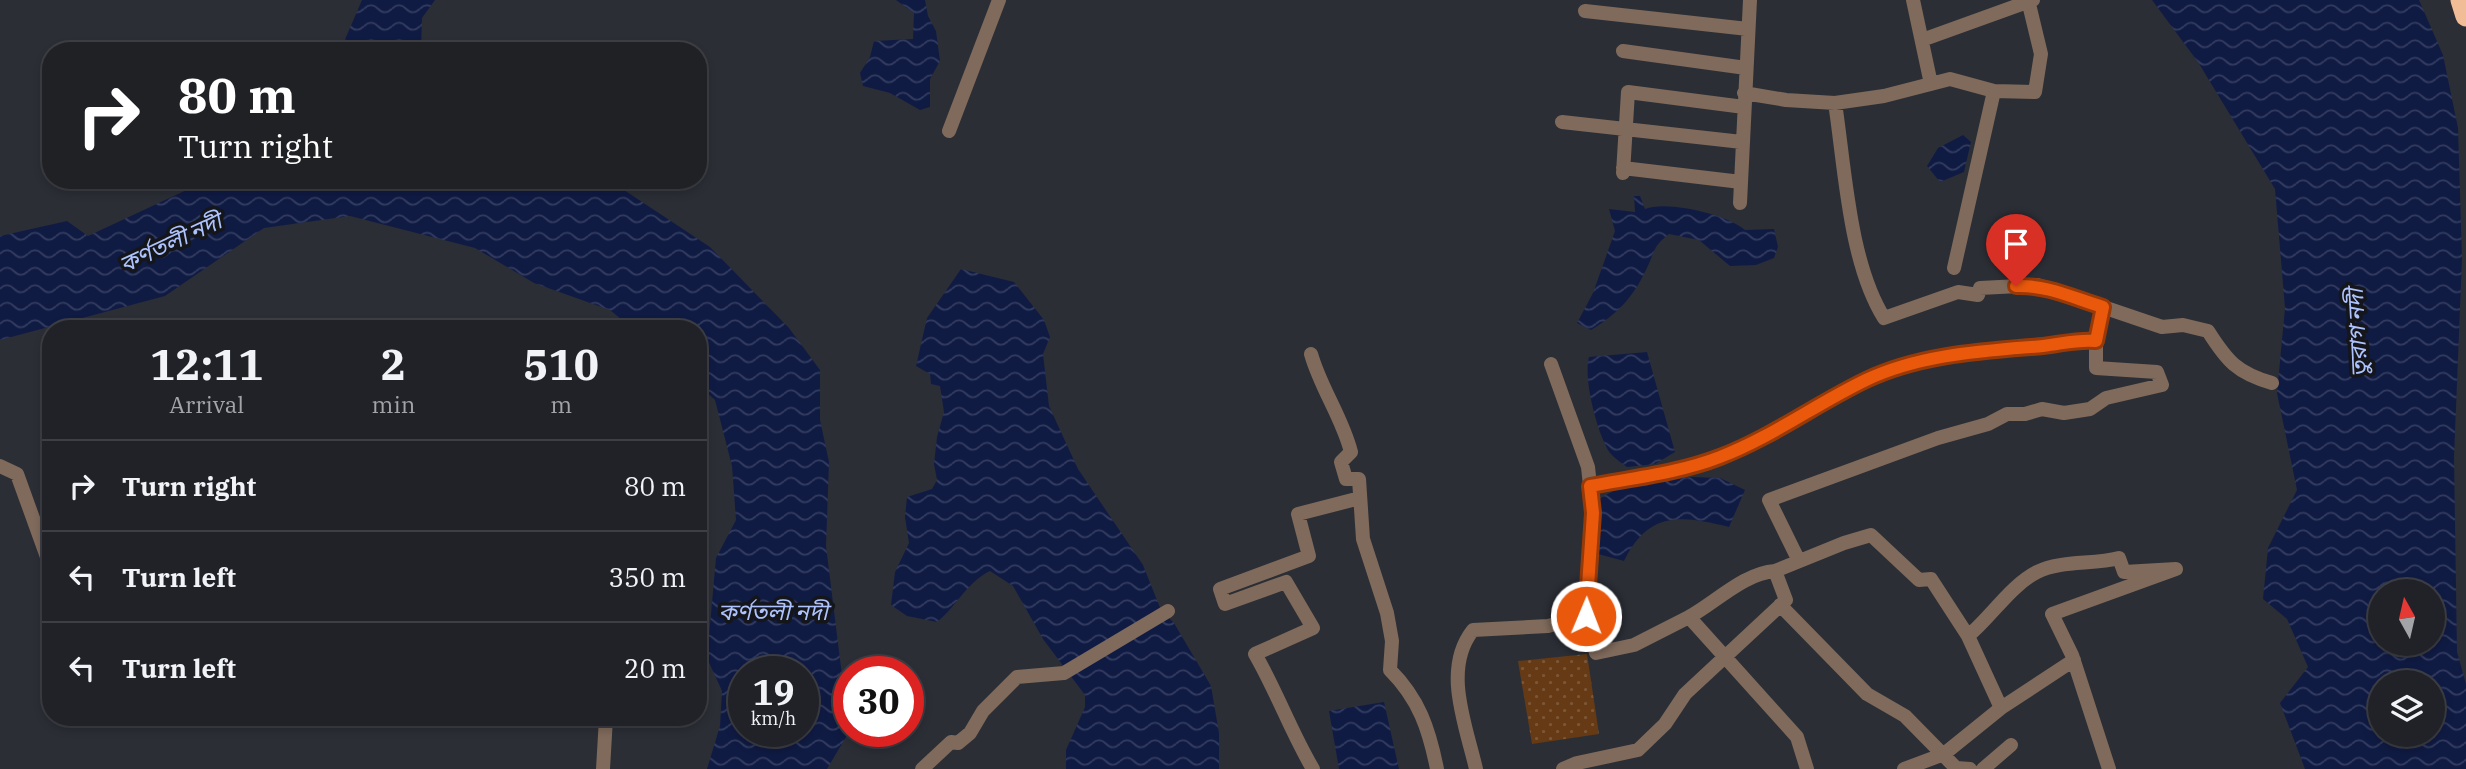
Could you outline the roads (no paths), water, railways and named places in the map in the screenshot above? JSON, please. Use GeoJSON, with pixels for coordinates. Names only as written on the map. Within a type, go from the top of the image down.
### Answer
{"type":"FeatureCollection","features":[{"type":"Feature","properties":{"kind":"highway"},"geometry":{"type":"LineString","coordinates":[[2461,0],[2466,16]]}},
{"type":"Feature","properties":{"kind":"street"},"geometry":{"type":"LineString","coordinates":[[948,131],[999,0]]}},
{"type":"Feature","properties":{"kind":"street"},"geometry":{"type":"LineString","coordinates":[[1740,203],[1750,0]]}},
{"type":"Feature","properties":{"kind":"street"},"geometry":{"type":"LineString","coordinates":[[1913,0],[1931,84]]}},
{"type":"Feature","properties":{"kind":"street"},"geometry":{"type":"LineString","coordinates":[[1741,183],[1623,171],[1628,92],[1835,103],[1884,96],[1950,79],[1994,91],[2035,92],[2040,54],[2030,0],[1922,40]]}},
{"type":"Feature","properties":{"kind":"street"},"geometry":{"type":"LineString","coordinates":[[1585,11],[1748,29]]}},
{"type":"Feature","properties":{"kind":"street"},"geometry":{"type":"LineString","coordinates":[[1623,51],[1746,68]]}},
{"type":"Feature","properties":{"kind":"street"},"geometry":{"type":"LineString","coordinates":[[1954,268],[1994,91]]}},
{"type":"Feature","properties":{"kind":"street"},"geometry":{"type":"LineString","coordinates":[[1835,103],[1852,221],[1870,296],[1884,318],[1958,292],[1978,295],[1980,288],[2037,285],[2162,327],[2183,326],[2208,331],[2224,356],[2246,375],[2272,383]]}},
{"type":"Feature","properties":{"kind":"street"},"geometry":{"type":"LineString","coordinates":[[1562,122],[1742,142]]}},
{"type":"Feature","properties":{"kind":"street"},"geometry":{"type":"LineString","coordinates":[[1799,561],[1769,500],[1938,438],[1988,424],[2007,414],[2025,414],[2042,409],[2064,413],[2090,409],[2106,397],[2162,385],[2157,372],[2096,368],[2096,341],[2103,307]]}},
{"type":"Feature","properties":{"kind":"street"},"geometry":{"type":"LineString","coordinates":[[1590,486],[1684,468],[1719,457],[1762,439],[1869,379],[1909,365],[1978,349],[2046,346],[2078,339],[2096,341]]}},
{"type":"Feature","properties":{"kind":"street"},"geometry":{"type":"LineString","coordinates":[[1311,354],[1324,394],[1345,428],[1351,452],[1340,462],[1346,479],[1359,479],[1363,540],[1387,613],[1392,641],[1390,670],[1409,689],[1423,713],[1437,769]]}},
{"type":"Feature","properties":{"kind":"street"},"geometry":{"type":"LineString","coordinates":[[1551,364],[1588,467],[1593,513],[1586,616],[1596,653],[1634,645],[1689,617],[1764,572],[1775,571],[1871,536],[1919,580],[1931,579],[1968,636],[2001,708]]}},
{"type":"Feature","properties":{"kind":"street"},"geometry":{"type":"LineString","coordinates":[[0,466],[17,474],[42,543]]}},
{"type":"Feature","properties":{"kind":"street"},"geometry":{"type":"LineString","coordinates":[[1313,769],[1292,734],[1270,680],[1255,654],[1313,628],[1286,582],[1225,604],[1220,589],[1309,556],[1298,514],[1360,498]]}},
{"type":"Feature","properties":{"kind":"street"},"geometry":{"type":"LineString","coordinates":[[1968,636],[1992,616],[2009,595],[2037,572],[2119,558],[2124,572],[2176,569],[2052,614],[2074,660],[2109,769]]}},
{"type":"Feature","properties":{"kind":"street"},"geometry":{"type":"LineString","coordinates":[[1563,769],[1577,763],[1638,750],[1665,724],[1685,694],[1786,600],[1775,571]]}},
{"type":"Feature","properties":{"kind":"street"},"geometry":{"type":"LineString","coordinates":[[1780,605],[1867,694],[1905,716],[1956,768],[1970,769]]}},
{"type":"Feature","properties":{"kind":"street"},"geometry":{"type":"LineString","coordinates":[[922,769],[951,742],[958,743],[970,733],[983,711],[1017,677],[1064,673],[1168,611]]}},
{"type":"Feature","properties":{"kind":"street"},"geometry":{"type":"LineString","coordinates":[[1476,769],[1458,690],[1458,667],[1465,639],[1473,630],[1548,626],[1586,616]]}},
{"type":"Feature","properties":{"kind":"street"},"geometry":{"type":"LineString","coordinates":[[1689,617],[1724,660],[1775,710],[1797,737],[1807,769]]}},
{"type":"Feature","properties":{"kind":"street"},"geometry":{"type":"LineString","coordinates":[[1904,769],[1944,754],[2001,708],[2074,660]]}},
{"type":"Feature","properties":{"kind":"street"},"geometry":{"type":"LineString","coordinates":[[603,769],[606,726]]}},
{"type":"Feature","properties":{"kind":"street"},"geometry":{"type":"LineString","coordinates":[[1983,769],[2011,745]]}},
{"type":"Feature","properties":{"kind":"water"},"geometry":{"type":"Polygon","coordinates":[[[362,0],[435,0],[422,18],[421,42],[344,42],[362,0]]]}},
{"type":"Feature","properties":{"kind":"water"},"geometry":{"type":"Polygon","coordinates":[[[896,0],[925,0],[928,16],[936,31],[940,61],[930,79],[930,107],[920,110],[890,93],[863,86],[860,73],[870,57],[874,41],[913,39],[914,13],[896,0]]]}},
{"type":"Feature","properties":{"kind":"water","name":"তুরাগ নদী"},"geometry":{"type":"Polygon","coordinates":[[[2152,0],[2419,0],[2443,55],[2458,128],[2462,259],[2454,457],[2457,652],[2466,684],[2466,769],[2305,769],[2280,703],[2308,667],[2287,619],[2263,599],[2268,548],[2297,490],[2277,393],[2285,308],[2275,189],[2198,62],[2152,0]]]}},
{"type":"Feature","properties":{"kind":"water"},"geometry":{"type":"Polygon","coordinates":[[[1963,135],[1971,142],[1964,172],[1940,182],[1927,166],[1938,148],[1963,135]]]}},
{"type":"Feature","properties":{"kind":"water","name":"কর্ণতলী নদী"},"geometry":{"type":"Polygon","coordinates":[[[189,189],[623,189],[710,247],[789,328],[820,370],[820,420],[829,462],[826,546],[840,656],[833,656],[833,747],[840,747],[827,769],[707,769],[720,726],[722,691],[707,658],[716,558],[736,520],[732,466],[715,400],[707,393],[707,320],[622,320],[610,310],[534,283],[475,248],[350,216],[264,228],[165,296],[75,320],[42,320],[42,329],[0,340],[0,236],[67,221],[88,236],[189,189]]]}},
{"type":"Feature","properties":{"kind":"water"},"geometry":{"type":"Polygon","coordinates":[[[1634,196],[1640,196],[1645,209],[1681,207],[1725,219],[1745,230],[1774,229],[1778,247],[1774,258],[1756,265],[1730,266],[1699,240],[1669,234],[1657,246],[1641,280],[1629,297],[1616,312],[1591,330],[1577,323],[1593,293],[1615,231],[1609,209],[1635,212],[1634,196]]]}},
{"type":"Feature","properties":{"kind":"water"},"geometry":{"type":"Polygon","coordinates":[[[961,269],[1014,282],[1044,320],[1050,337],[1043,354],[1049,406],[1078,469],[1143,565],[1161,610],[1174,623],[1211,686],[1219,733],[1219,769],[1066,769],[1066,750],[1085,707],[1085,695],[1043,639],[1013,586],[990,571],[974,582],[937,622],[907,616],[891,605],[895,572],[909,543],[905,517],[907,497],[932,489],[937,480],[934,464],[937,437],[944,412],[940,386],[931,384],[930,374],[916,366],[927,318],[961,269]]]}},
{"type":"Feature","properties":{"kind":"water"},"geometry":{"type":"Polygon","coordinates":[[[1647,352],[1675,452],[1655,464],[1627,467],[1610,453],[1600,433],[1592,406],[1588,378],[1589,357],[1647,352]]]}},
{"type":"Feature","properties":{"kind":"water"},"geometry":{"type":"Polygon","coordinates":[[[1692,477],[1720,478],[1745,490],[1729,527],[1695,520],[1668,521],[1655,525],[1644,533],[1624,561],[1598,554],[1596,502],[1629,486],[1692,477]]]}},
{"type":"Feature","properties":{"kind":"water"},"geometry":{"type":"Polygon","coordinates":[[[1384,702],[1399,769],[1339,769],[1329,711],[1384,702]]]}}]}
